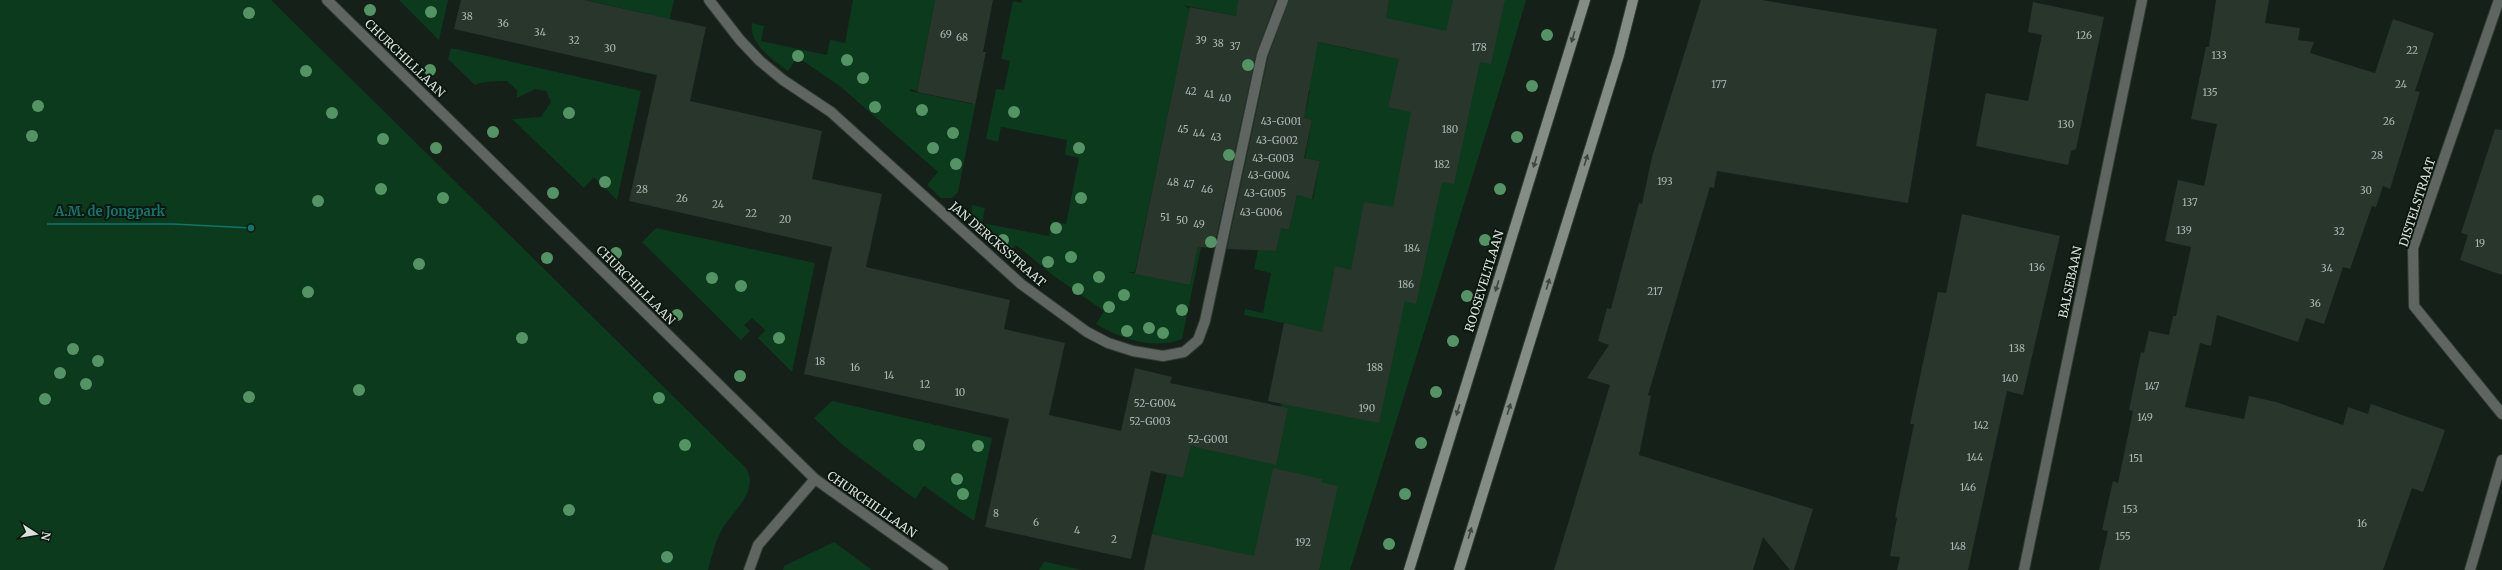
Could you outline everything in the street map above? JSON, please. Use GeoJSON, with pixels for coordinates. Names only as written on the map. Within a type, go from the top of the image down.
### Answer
{"type":"FeatureCollection","features":[{"type":"Feature","properties":{"kind":"main road","name":"ROOSEVELTLAAN"},"geometry":{"type":"LineString","coordinates":[[1409,570],[1584,0]]}},
{"type":"Feature","properties":{"kind":"main road"},"geometry":{"type":"LineString","coordinates":[[1459,570],[1619,55],[1633,0]]}},
{"type":"Feature","properties":{"kind":"street","name":"CHURCHILLLAAN"},"geometry":{"type":"LineString","coordinates":[[327,0],[815,479],[943,570]]}},
{"type":"Feature","properties":{"kind":"street","name":"JAN DERCKSSTRAAT"},"geometry":{"type":"LineString","coordinates":[[709,0],[740,40],[760,61],[783,80],[831,112],[1021,284],[1087,332],[1108,343],[1163,356],[1184,352],[1198,340],[1205,321],[1262,55],[1283,0]]}},
{"type":"Feature","properties":{"kind":"street","name":"BALSEBAAN"},"geometry":{"type":"LineString","coordinates":[[2024,570],[2142,0]]}},
{"type":"Feature","properties":{"kind":"street","name":"DISTELSTRAAT"},"geometry":{"type":"LineString","coordinates":[[2499,0],[2413,248],[2413,262],[2414,306],[2502,414]]}},
{"type":"Feature","properties":{"kind":"street"},"geometry":{"type":"LineString","coordinates":[[2470,570],[2502,460]]}},
{"type":"Feature","properties":{"kind":"street"},"geometry":{"type":"LineString","coordinates":[[749,570],[754,554],[761,541],[815,479]]}},
{"type":"Feature","properties":{"kind":"green space"},"geometry":{"type":"Polygon","coordinates":[[[0,0],[271,0],[746,468],[750,484],[748,492],[744,500],[727,521],[720,533],[708,570],[0,570],[0,0]]]}},
{"type":"Feature","properties":{"kind":"green space"},"geometry":{"type":"Polygon","coordinates":[[[399,0],[448,0],[439,40],[399,0]]]}},
{"type":"Feature","properties":{"kind":"green space"},"geometry":{"type":"Polygon","coordinates":[[[585,0],[674,0],[657,75],[636,71],[648,14],[585,0]]]}},
{"type":"Feature","properties":{"kind":"green space"},"geometry":{"type":"Polygon","coordinates":[[[853,0],[935,0],[917,91],[910,89],[910,91],[972,104],[980,65],[983,66],[958,192],[952,198],[941,198],[927,185],[938,172],[841,87],[800,59],[798,62],[795,61],[788,71],[769,57],[754,38],[752,23],[764,26],[761,41],[827,55],[830,40],[845,43],[853,0]]]}},
{"type":"Feature","properties":{"kind":"green space"},"geometry":{"type":"Polygon","coordinates":[[[1022,0],[1274,0],[1246,18],[1183,5],[1190,9],[1135,272],[1128,272],[1190,285],[1198,247],[1201,247],[1182,339],[1171,342],[1149,343],[1127,338],[1096,324],[1104,311],[1054,276],[1016,245],[1005,257],[971,223],[972,205],[985,208],[982,223],[1049,236],[1052,221],[1066,224],[1079,158],[1065,155],[1067,140],[1001,127],[998,142],[986,139],[996,89],[1004,90],[1010,61],[1001,59],[1013,1],[1021,3],[1022,0]]]}},
{"type":"Feature","properties":{"kind":"green space"},"geometry":{"type":"Polygon","coordinates":[[[1389,0],[1526,0],[1350,570],[1192,570],[1198,544],[1152,534],[1167,474],[1183,478],[1191,446],[1198,447],[1288,408],[1281,407],[1295,341],[1284,323],[1244,315],[1245,309],[1263,313],[1271,273],[1254,269],[1263,225],[1289,230],[1297,195],[1313,199],[1320,161],[1305,158],[1312,120],[1287,114],[1288,107],[1306,110],[1310,90],[1292,86],[1302,39],[1379,55],[1389,0]]]}},
{"type":"Feature","properties":{"kind":"green space"},"geometry":{"type":"Polygon","coordinates":[[[451,48],[641,91],[617,200],[594,177],[584,188],[512,119],[541,117],[551,102],[546,91],[535,89],[517,98],[517,90],[507,81],[486,82],[475,85],[448,59],[451,48]]]}},
{"type":"Feature","properties":{"kind":"green space"},"geometry":{"type":"Polygon","coordinates":[[[656,228],[815,263],[792,372],[758,338],[765,330],[752,318],[744,325],[750,331],[741,340],[642,242],[656,228]]]}},
{"type":"Feature","properties":{"kind":"green space"},"geometry":{"type":"Polygon","coordinates":[[[832,401],[992,438],[974,521],[924,486],[915,499],[844,446],[814,418],[832,401]]]}},
{"type":"Feature","properties":{"kind":"green space"},"geometry":{"type":"Polygon","coordinates":[[[834,542],[872,570],[783,570],[784,566],[834,542]]]}},
{"type":"Feature","properties":{"kind":"green space"},"geometry":{"type":"Polygon","coordinates":[[[1044,562],[1046,562],[1082,570],[1039,570],[1044,562]]]}},
{"type":"Feature","properties":{"kind":"building"},"geometry":{"type":"Polygon","coordinates":[[[461,0],[584,0],[706,27],[690,101],[822,131],[812,179],[882,194],[866,267],[1010,300],[1004,329],[1065,343],[1049,415],[1121,431],[1135,368],[1172,377],[1170,383],[1288,408],[1276,465],[1191,446],[1183,478],[1151,471],[1131,559],[985,527],[1009,419],[804,374],[832,247],[629,201],[657,75],[454,29],[461,0]]]}},
{"type":"Feature","properties":{"kind":"building"},"geometry":{"type":"Polygon","coordinates":[[[935,0],[993,0],[983,52],[986,52],[975,104],[917,92],[935,0]]]}},
{"type":"Feature","properties":{"kind":"building"},"geometry":{"type":"Polygon","coordinates":[[[1238,0],[1276,0],[1256,54],[1214,248],[1198,247],[1190,285],[1135,274],[1190,7],[1236,16],[1238,0]]]}},
{"type":"Feature","properties":{"kind":"building"},"geometry":{"type":"Polygon","coordinates":[[[1289,0],[1389,0],[1386,18],[1446,31],[1453,0],[1505,0],[1491,64],[1480,62],[1454,184],[1442,182],[1416,304],[1405,301],[1379,423],[1268,401],[1284,323],[1322,332],[1335,266],[1351,270],[1364,202],[1393,207],[1411,112],[1388,107],[1399,59],[1318,42],[1304,118],[1312,120],[1304,158],[1320,161],[1312,199],[1297,195],[1289,230],[1281,228],[1276,251],[1227,249],[1268,57],[1289,0]]]}},
{"type":"Feature","properties":{"kind":"building"},"geometry":{"type":"Polygon","coordinates":[[[1701,0],[1762,0],[1937,29],[1908,203],[1717,171],[1714,188],[1710,187],[1648,395],[1651,396],[1639,455],[1813,509],[1794,570],[1790,570],[1763,537],[1753,570],[1554,570],[1610,385],[1587,378],[1609,345],[1598,341],[1607,308],[1611,309],[1639,203],[1642,204],[1652,157],[1701,0]]]}},
{"type":"Feature","properties":{"kind":"building"},"geometry":{"type":"Polygon","coordinates":[[[2216,0],[2269,0],[2265,23],[2300,28],[2298,40],[2314,42],[2310,53],[2375,73],[2393,19],[2434,33],[2415,91],[2420,92],[2390,189],[2383,186],[2376,207],[2372,206],[2350,269],[2343,267],[2324,324],[2306,318],[2298,342],[2217,315],[2211,346],[2200,343],[2185,407],[2244,419],[2249,396],[2276,402],[2343,425],[2348,407],[2368,414],[2371,404],[2445,430],[2423,492],[2412,488],[2383,570],[2099,570],[2108,531],[2102,530],[2113,481],[2118,483],[2133,411],[2129,410],[2141,352],[2144,353],[2149,331],[2169,335],[2173,316],[2176,316],[2191,247],[2165,241],[2178,180],[2204,186],[2217,124],[2191,119],[2206,47],[2209,47],[2216,0]]]}},
{"type":"Feature","properties":{"kind":"building"},"geometry":{"type":"Polygon","coordinates":[[[2033,2],[2104,17],[2076,149],[2071,151],[2068,165],[1976,146],[1986,93],[2028,101],[2042,35],[2028,32],[2033,2]]]}},
{"type":"Feature","properties":{"kind":"building"},"geometry":{"type":"Polygon","coordinates":[[[2495,129],[2502,130],[2502,275],[2460,260],[2468,235],[2461,233],[2495,129]]]}},
{"type":"Feature","properties":{"kind":"building"},"geometry":{"type":"Polygon","coordinates":[[[1962,214],[2060,236],[2023,395],[2007,391],[1968,570],[1897,570],[1900,557],[1890,556],[1897,518],[1895,517],[1914,424],[1910,424],[1938,292],[1946,293],[1962,214]]]}},
{"type":"Feature","properties":{"kind":"building"},"geometry":{"type":"Polygon","coordinates":[[[1273,468],[1322,479],[1321,482],[1338,486],[1319,570],[1144,570],[1152,534],[1254,556],[1273,468]]]}},
{"type":"Feature","properties":{"kind":"place","name":"A.M. de Jongpark"},"geometry":{"type":"Point","coordinates":[251,228]}}]}
